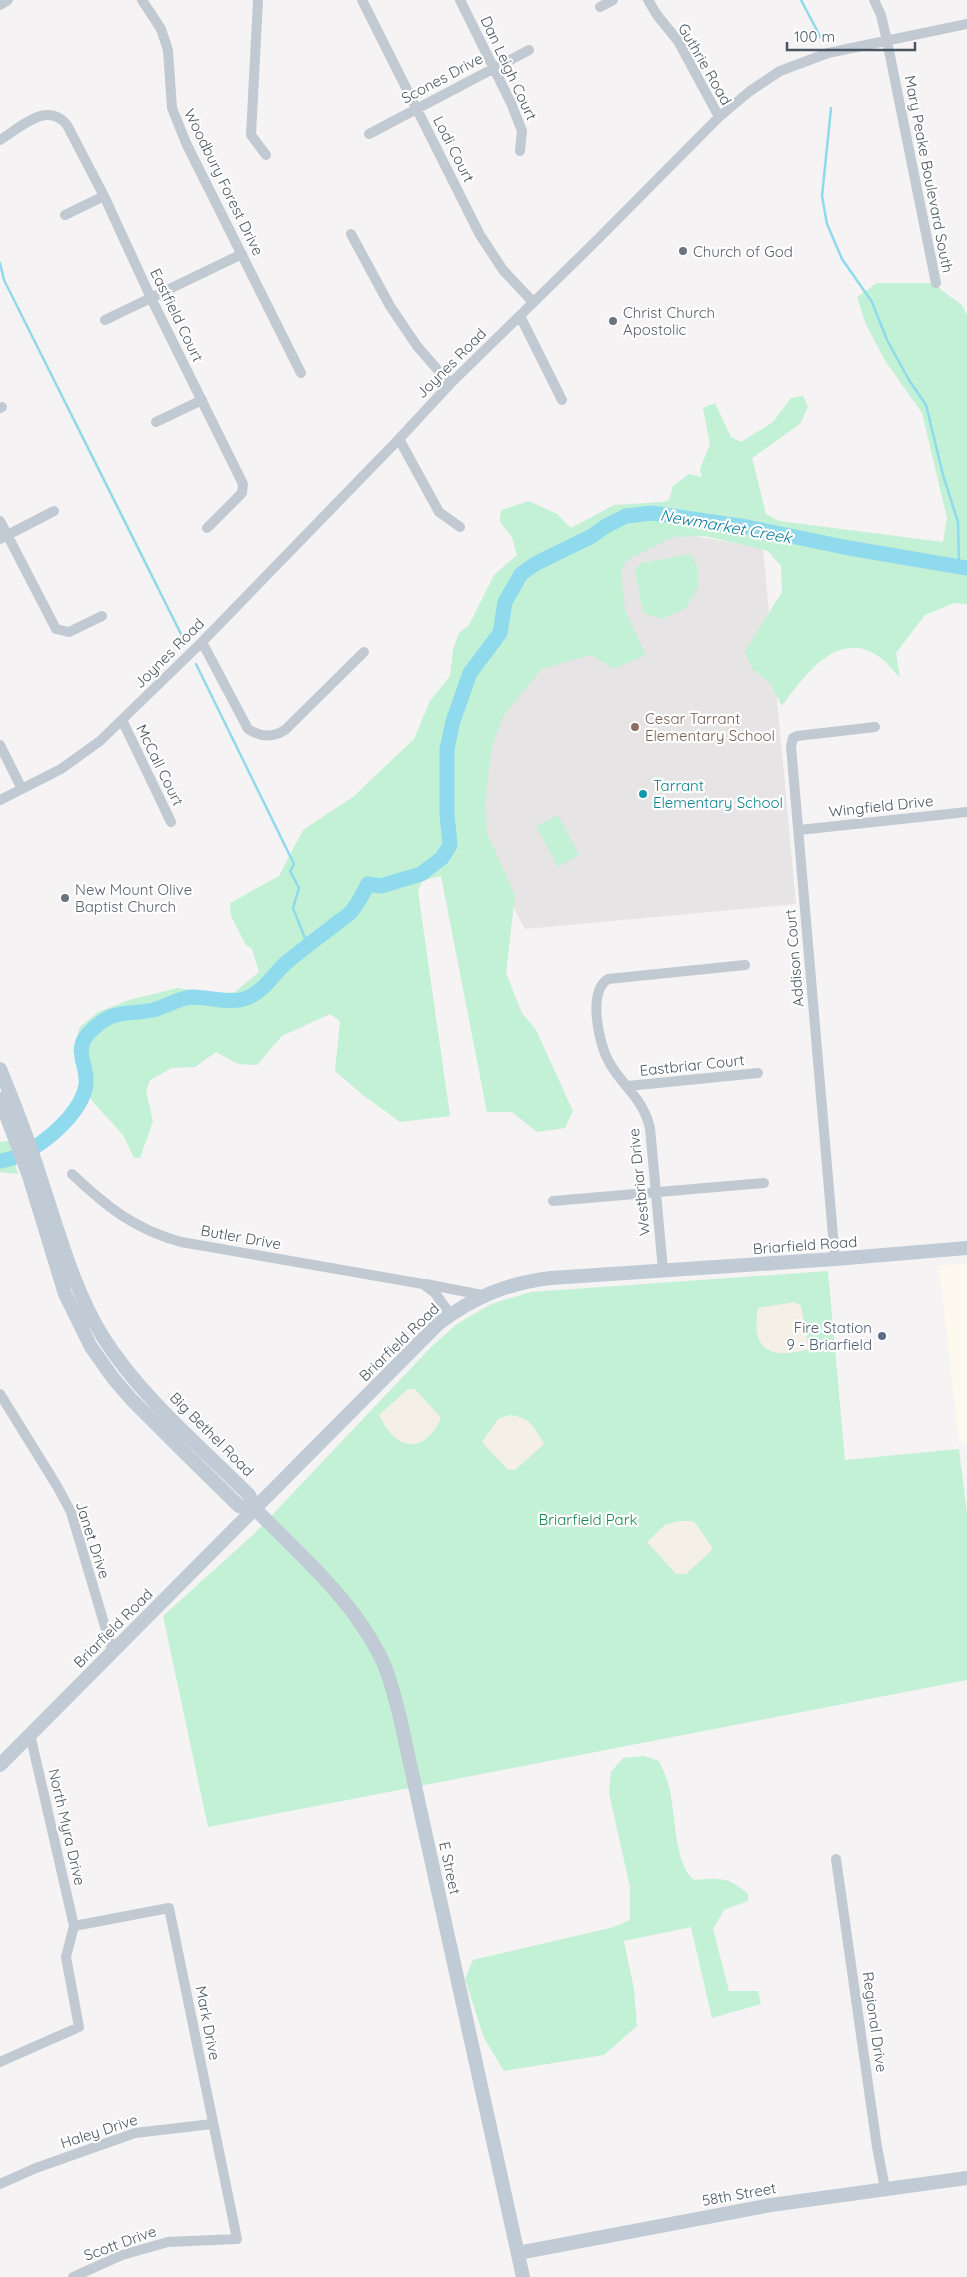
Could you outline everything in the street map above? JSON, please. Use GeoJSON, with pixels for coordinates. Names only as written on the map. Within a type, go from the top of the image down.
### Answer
{"type":"FeatureCollection","features":[{"type":"Feature","properties":{"kind":"main road","name":"Big Bethel Road"},"geometry":{"type":"LineString","coordinates":[[0,1069],[29,1161],[75,1278],[104,1338],[134,1379],[250,1495],[255,1509]]}},
{"type":"Feature","properties":{"kind":"main road","name":"Big Bethel Road"},"geometry":{"type":"LineString","coordinates":[[0,1099],[19,1132]]}},
{"type":"Feature","properties":{"kind":"main road","name":"Briarfield Road"},"geometry":{"type":"LineString","coordinates":[[0,1765],[112,1650],[438,1324],[450,1314],[482,1295],[531,1280],[967,1248]]}},
{"type":"Feature","properties":{"kind":"main road","name":"E Street"},"geometry":{"type":"LineString","coordinates":[[255,1509],[335,1591],[368,1636],[387,1673],[400,1718],[524,2277]]}},
{"type":"Feature","properties":{"kind":"main road","name":"58th Street"},"geometry":{"type":"LineString","coordinates":[[518,2253],[771,2205],[967,2178]]}},
{"type":"Feature","properties":{"kind":"street"},"geometry":{"type":"LineString","coordinates":[[0,5],[8,0]]}},
{"type":"Feature","properties":{"kind":"street","name":"Woodbury Forest Drive"},"geometry":{"type":"LineString","coordinates":[[142,0],[161,29],[168,50],[172,108],[186,142],[301,373]]}},
{"type":"Feature","properties":{"kind":"street"},"geometry":{"type":"LineString","coordinates":[[258,0],[251,135],[266,154]]}},
{"type":"Feature","properties":{"kind":"street","name":"Lodi Court"},"geometry":{"type":"LineString","coordinates":[[362,0],[480,234],[502,270],[533,302]]}},
{"type":"Feature","properties":{"kind":"street","name":"Dan Leigh Court"},"geometry":{"type":"LineString","coordinates":[[460,0],[511,103],[522,131],[520,151]]}},
{"type":"Feature","properties":{"kind":"street"},"geometry":{"type":"LineString","coordinates":[[600,7],[613,0]]}},
{"type":"Feature","properties":{"kind":"street","name":"Guthrie Road"},"geometry":{"type":"LineString","coordinates":[[648,0],[657,15],[678,41],[719,117]]}},
{"type":"Feature","properties":{"kind":"street","name":"Mary Peake Boulevard South"},"geometry":{"type":"LineString","coordinates":[[874,0],[881,15],[888,41],[936,283]]}},
{"type":"Feature","properties":{"kind":"street","name":"Joynes Road"},"geometry":{"type":"LineString","coordinates":[[0,800],[74,761],[122,720],[202,642],[450,384],[719,117],[750,91],[780,71],[828,53],[967,24]]}},
{"type":"Feature","properties":{"kind":"street","name":"Scones Drive"},"geometry":{"type":"LineString","coordinates":[[369,134],[529,50]]}},
{"type":"Feature","properties":{"kind":"street","name":"Eastfield Court"},"geometry":{"type":"LineString","coordinates":[[0,140],[42,114],[52,114],[61,117],[67,125],[104,196],[151,298],[243,484],[242,493],[207,528]]}},
{"type":"Feature","properties":{"kind":"street"},"geometry":{"type":"LineString","coordinates":[[65,215],[104,196]]}},
{"type":"Feature","properties":{"kind":"street"},"geometry":{"type":"LineString","coordinates":[[351,234],[390,306],[417,346],[450,384]]}},
{"type":"Feature","properties":{"kind":"street"},"geometry":{"type":"LineString","coordinates":[[105,320],[242,254]]}},
{"type":"Feature","properties":{"kind":"street"},"geometry":{"type":"LineString","coordinates":[[520,316],[562,400]]}},
{"type":"Feature","properties":{"kind":"street"},"geometry":{"type":"LineString","coordinates":[[156,422],[202,400]]}},
{"type":"Feature","properties":{"kind":"street"},"geometry":{"type":"LineString","coordinates":[[399,439],[439,512],[460,528]]}},
{"type":"Feature","properties":{"kind":"street"},"geometry":{"type":"LineString","coordinates":[[4,537],[54,511]]}},
{"type":"Feature","properties":{"kind":"street"},"geometry":{"type":"LineString","coordinates":[[0,521],[4,537],[56,629],[69,632],[102,616]]}},
{"type":"Feature","properties":{"kind":"street"},"geometry":{"type":"LineString","coordinates":[[202,642],[248,729],[256,734],[266,736],[276,735],[285,730],[364,652]]}},
{"type":"Feature","properties":{"kind":"street","name":"McCall Court"},"geometry":{"type":"LineString","coordinates":[[122,720],[171,822]]}},
{"type":"Feature","properties":{"kind":"street","name":"Addison Court"},"geometry":{"type":"LineString","coordinates":[[835,1259],[791,746],[793,738],[803,734],[876,727]]}},
{"type":"Feature","properties":{"kind":"street"},"geometry":{"type":"LineString","coordinates":[[0,744],[22,789]]}},
{"type":"Feature","properties":{"kind":"street","name":"Wingfield Drive"},"geometry":{"type":"LineString","coordinates":[[798,830],[967,812]]}},
{"type":"Feature","properties":{"kind":"street","name":"Westbriar Drive"},"geometry":{"type":"LineString","coordinates":[[663,1270],[657,1192],[647,1114],[610,1063],[601,1040],[596,994],[603,982],[615,977],[745,965]]}},
{"type":"Feature","properties":{"kind":"street","name":"Eastbriar Court"},"geometry":{"type":"LineString","coordinates":[[628,1086],[758,1073]]}},
{"type":"Feature","properties":{"kind":"street","name":"Butler Drive"},"geometry":{"type":"LineString","coordinates":[[72,1174],[106,1206],[128,1221],[156,1235],[181,1242],[482,1295]]}},
{"type":"Feature","properties":{"kind":"street"},"geometry":{"type":"LineString","coordinates":[[553,1201],[764,1183]]}},
{"type":"Feature","properties":{"kind":"street"},"geometry":{"type":"LineString","coordinates":[[423,1284],[435,1293],[450,1314]]}},
{"type":"Feature","properties":{"kind":"street","name":"Janet Drive"},"geometry":{"type":"LineString","coordinates":[[0,1394],[71,1512],[112,1650]]}},
{"type":"Feature","properties":{"kind":"street","name":"North Myra Drive"},"geometry":{"type":"LineString","coordinates":[[30,1734],[74,1926]]}},
{"type":"Feature","properties":{"kind":"street","name":"Regional Drive"},"geometry":{"type":"LineString","coordinates":[[836,1859],[877,2147],[885,2188]]}},
{"type":"Feature","properties":{"kind":"street","name":"Mark Drive"},"geometry":{"type":"LineString","coordinates":[[74,1926],[169,1908],[237,2239]]}},
{"type":"Feature","properties":{"kind":"street"},"geometry":{"type":"LineString","coordinates":[[0,2062],[79,2026],[66,1957],[74,1926]]}},
{"type":"Feature","properties":{"kind":"street","name":"Haley Drive"},"geometry":{"type":"LineString","coordinates":[[0,2184],[36,2168],[135,2133],[212,2124]]}},
{"type":"Feature","properties":{"kind":"street","name":"Scott Drive"},"geometry":{"type":"LineString","coordinates":[[74,2277],[122,2255],[168,2242],[237,2239]]}},
{"type":"Feature","properties":{"kind":"shaded area","name":"Cesar Tarrant Elementary School"},"geometry":{"type":"Polygon","coordinates":[[[640,527],[763,548],[796,904],[525,929],[482,848],[481,741],[640,527]]]}},
{"type":"Feature","properties":{"kind":"shaded area"},"geometry":{"type":"Polygon","coordinates":[[[967,1263],[967,1443],[959,1444],[939,1266],[967,1263]]]}},
{"type":"Feature","properties":{"kind":"green space"},"geometry":{"type":"Polygon","coordinates":[[[877,283],[932,283],[962,305],[967,316],[967,604],[954,603],[925,615],[896,653],[900,678],[884,660],[865,650],[851,648],[837,651],[824,658],[813,669],[782,706],[770,683],[752,669],[745,651],[782,592],[781,566],[768,551],[705,536],[673,537],[627,560],[621,571],[625,610],[646,655],[613,669],[591,655],[542,669],[503,716],[492,746],[485,802],[487,833],[515,895],[506,973],[522,1013],[536,1030],[573,1111],[565,1128],[537,1132],[512,1112],[487,1112],[441,876],[422,881],[418,891],[450,1116],[400,1122],[363,1095],[335,1071],[340,1021],[330,1014],[282,1036],[257,1065],[238,1064],[216,1052],[195,1067],[172,1068],[150,1080],[146,1091],[153,1121],[140,1158],[134,1158],[123,1135],[92,1101],[79,1072],[76,1039],[80,1027],[98,1012],[129,1000],[178,988],[214,994],[235,992],[259,972],[252,949],[246,945],[231,916],[230,903],[279,876],[303,830],[353,797],[414,739],[430,701],[450,676],[453,650],[459,633],[469,625],[494,575],[517,555],[512,537],[500,522],[501,510],[529,501],[557,514],[571,528],[614,505],[669,500],[673,486],[689,474],[702,477],[700,469],[710,444],[703,408],[715,403],[731,437],[741,442],[773,422],[791,398],[803,396],[808,407],[800,424],[752,458],[766,514],[779,521],[943,542],[947,518],[922,413],[886,362],[866,325],[857,297],[877,283]]]}},
{"type":"Feature","properties":{"kind":"green space"},"geometry":{"type":"Polygon","coordinates":[[[691,554],[698,569],[698,588],[685,609],[661,619],[643,613],[635,569],[641,563],[691,554]]]}},
{"type":"Feature","properties":{"kind":"green space"},"geometry":{"type":"Polygon","coordinates":[[[558,815],[579,855],[558,867],[536,826],[558,815]]]}},
{"type":"Feature","properties":{"kind":"green space"},"geometry":{"type":"Polygon","coordinates":[[[9,1141],[18,1174],[0,1172],[0,1142],[9,1141]]]}},
{"type":"Feature","properties":{"kind":"green space","name":"Briarfield Park"},"geometry":{"type":"Polygon","coordinates":[[[828,1271],[845,1460],[959,1449],[967,1513],[967,1680],[208,1827],[163,1616],[256,1532],[431,1347],[457,1324],[491,1304],[531,1292],[828,1271]]]}},
{"type":"Feature","properties":{"kind":"green space"},"geometry":{"type":"Polygon","coordinates":[[[644,1756],[659,1761],[666,1777],[671,1794],[679,1849],[687,1872],[694,1880],[717,1879],[729,1881],[748,1894],[748,1901],[724,1910],[713,1929],[729,1991],[758,1991],[761,2004],[712,2018],[691,1927],[624,1941],[634,1989],[637,2026],[604,2055],[504,2071],[484,2038],[465,1979],[473,1960],[614,1927],[630,1920],[630,1887],[609,1793],[611,1772],[623,1758],[644,1756]]]}},
{"type":"Feature","properties":{"kind":"sand"},"geometry":{"type":"Polygon","coordinates":[[[795,1302],[801,1306],[809,1349],[784,1353],[767,1349],[761,1343],[757,1334],[758,1308],[795,1302]]]}},
{"type":"Feature","properties":{"kind":"sand"},"geometry":{"type":"Polygon","coordinates":[[[408,1389],[415,1389],[441,1418],[427,1439],[410,1444],[402,1442],[393,1436],[379,1415],[408,1389]]]}},
{"type":"Feature","properties":{"kind":"sand"},"geometry":{"type":"Polygon","coordinates":[[[510,1415],[522,1418],[531,1424],[544,1444],[515,1470],[508,1470],[482,1442],[498,1419],[510,1415]]]}},
{"type":"Feature","properties":{"kind":"sand"},"geometry":{"type":"Polygon","coordinates":[[[678,1521],[692,1521],[696,1524],[713,1549],[686,1574],[676,1574],[647,1542],[665,1525],[678,1521]]]}},
{"type":"Feature","properties":{"kind":"waterway"},"geometry":{"type":"LineString","coordinates":[[801,0],[821,38]]}},
{"type":"Feature","properties":{"kind":"waterway"},"geometry":{"type":"LineString","coordinates":[[831,108],[822,196],[827,224],[842,259],[872,302],[887,340],[909,380],[926,405],[943,475],[958,522],[959,566]]}},
{"type":"Feature","properties":{"kind":"waterway"},"geometry":{"type":"LineString","coordinates":[[0,263],[4,280],[185,642]]}},
{"type":"Feature","properties":{"kind":"waterway","name":"Newmarket Creek"},"geometry":{"type":"LineString","coordinates":[[0,1161],[12,1158],[40,1144],[65,1122],[76,1109],[83,1096],[86,1084],[81,1052],[82,1046],[88,1034],[97,1025],[112,1016],[153,1010],[192,997],[228,1001],[249,997],[265,985],[282,966],[350,913],[368,884],[381,886],[421,874],[442,858],[450,845],[447,814],[447,749],[453,721],[470,673],[500,633],[505,602],[521,574],[535,564],[592,536],[606,526],[626,516],[652,513],[747,527],[849,548],[967,568]]}},
{"type":"Feature","properties":{"kind":"waterway"},"geometry":{"type":"LineString","coordinates":[[196,664],[294,864],[290,871],[299,888],[293,908],[308,946]]}},
{"type":"Feature","properties":{"kind":"place","name":"Church of God"},"geometry":{"type":"Point","coordinates":[683,251]}},
{"type":"Feature","properties":{"kind":"place","name":"Christ Church Apostolic"},"geometry":{"type":"Point","coordinates":[613,321]}},
{"type":"Feature","properties":{"kind":"place","name":"Cesar Tarrant Elementary School"},"geometry":{"type":"Point","coordinates":[635,727]}},
{"type":"Feature","properties":{"kind":"place","name":"Tarrant Elementary School"},"geometry":{"type":"Point","coordinates":[643,794]}},
{"type":"Feature","properties":{"kind":"place","name":"New Mount Olive Baptist Church"},"geometry":{"type":"Point","coordinates":[65,898]}},
{"type":"Feature","properties":{"kind":"place","name":"Fire Station 9 - Briarfield"},"geometry":{"type":"Point","coordinates":[882,1336]}}]}
